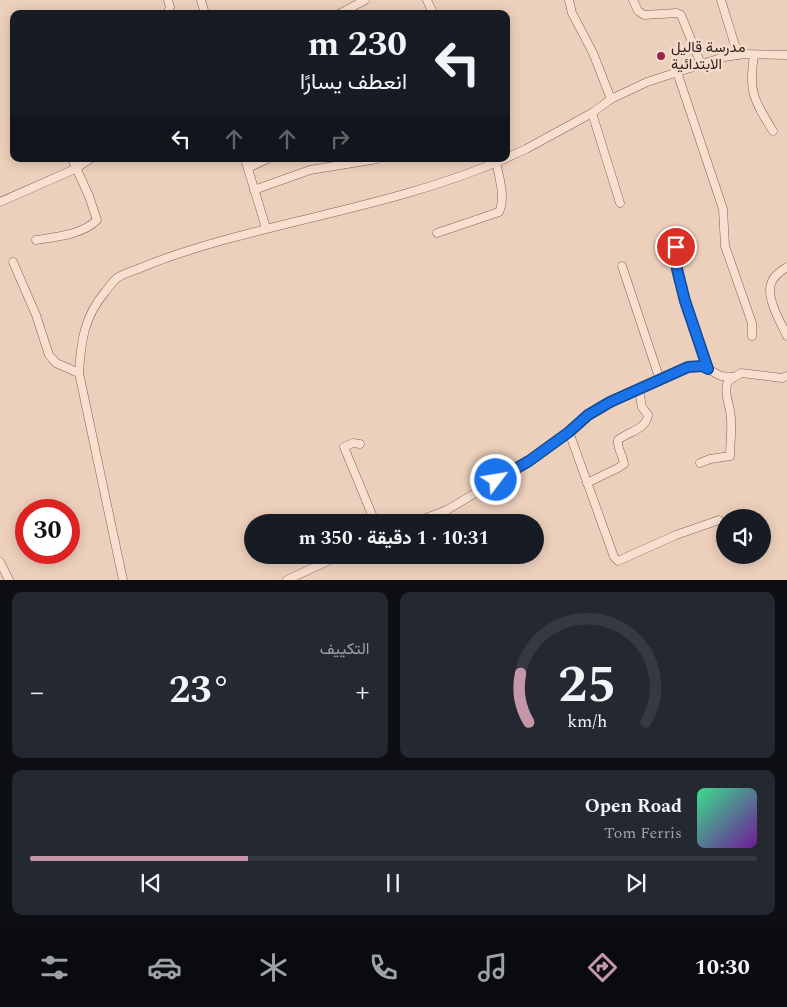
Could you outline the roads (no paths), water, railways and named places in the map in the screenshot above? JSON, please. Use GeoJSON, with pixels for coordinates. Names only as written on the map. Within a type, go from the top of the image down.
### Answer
{"type":"FeatureCollection","features":[{"type":"Feature","properties":{"kind":"street"},"geometry":{"type":"LineString","coordinates":[[346,10],[365,0]]}},
{"type":"Feature","properties":{"kind":"street"},"geometry":{"type":"LineString","coordinates":[[569,0],[572,13],[590,46],[612,99]]}},
{"type":"Feature","properties":{"kind":"street"},"geometry":{"type":"LineString","coordinates":[[633,0],[638,11],[644,15],[681,14],[701,64]]}},
{"type":"Feature","properties":{"kind":"street"},"geometry":{"type":"LineString","coordinates":[[721,0],[738,54]]}},
{"type":"Feature","properties":{"kind":"street"},"geometry":{"type":"LineString","coordinates":[[510,156],[592,113],[612,99],[647,82],[724,56],[738,54],[787,55]]}},
{"type":"Feature","properties":{"kind":"street"},"geometry":{"type":"LineString","coordinates":[[754,55],[751,84],[756,103],[773,131]]}},
{"type":"Feature","properties":{"kind":"street"},"geometry":{"type":"LineString","coordinates":[[677,72],[723,209],[725,246],[752,323],[752,336]]}},
{"type":"Feature","properties":{"kind":"street"},"geometry":{"type":"LineString","coordinates":[[592,113],[620,204]]}},
{"type":"Feature","properties":{"kind":"street"},"geometry":{"type":"LineString","coordinates":[[36,240],[89,228],[96,220],[89,196],[73,162]]}},
{"type":"Feature","properties":{"kind":"street"},"geometry":{"type":"LineString","coordinates":[[0,202],[75,169],[86,162]]}},
{"type":"Feature","properties":{"kind":"street"},"geometry":{"type":"LineString","coordinates":[[246,162],[266,228]]}},
{"type":"Feature","properties":{"kind":"street"},"geometry":{"type":"LineString","coordinates":[[248,168],[261,162]]}},
{"type":"Feature","properties":{"kind":"street"},"geometry":{"type":"LineString","coordinates":[[254,190],[310,170],[359,162]]}},
{"type":"Feature","properties":{"kind":"street"},"geometry":{"type":"LineString","coordinates":[[123,580],[79,373],[80,350],[85,325],[96,302],[117,278],[156,261],[195,248],[266,228],[426,188],[496,162],[501,185],[501,210],[436,233]]}},
{"type":"Feature","properties":{"kind":"street"},"geometry":{"type":"LineString","coordinates":[[676,247],[677,269],[686,305],[708,369]]}},
{"type":"Feature","properties":{"kind":"street"},"geometry":{"type":"LineString","coordinates":[[13,262],[36,315],[49,355],[56,363],[79,373]]}},
{"type":"Feature","properties":{"kind":"street"},"geometry":{"type":"LineString","coordinates":[[622,266],[660,380]]}},
{"type":"Feature","properties":{"kind":"street"},"geometry":{"type":"LineString","coordinates":[[787,267],[775,276],[769,290],[775,310],[787,336]]}},
{"type":"Feature","properties":{"kind":"street"},"geometry":{"type":"LineString","coordinates":[[434,514],[455,505],[529,461],[569,432],[588,415],[610,402],[688,367],[702,366],[721,376],[734,377]]}},
{"type":"Feature","properties":{"kind":"street"},"geometry":{"type":"LineString","coordinates":[[700,463],[730,456],[732,418],[727,403],[726,386],[728,380],[742,374],[782,378],[787,376]]}},
{"type":"Feature","properties":{"kind":"street"},"geometry":{"type":"LineString","coordinates":[[587,483],[624,464],[624,458],[617,445],[618,440],[641,428],[648,418],[648,415],[642,408],[639,390]]}},
{"type":"Feature","properties":{"kind":"street"},"geometry":{"type":"LineString","coordinates":[[569,432],[614,558],[618,561],[676,535],[716,521]]}},
{"type":"Feature","properties":{"kind":"street"},"geometry":{"type":"LineString","coordinates":[[360,444],[353,443],[344,447],[372,514]]}},
{"type":"Feature","properties":{"kind":"street"},"geometry":{"type":"LineString","coordinates":[[0,562],[9,580]]}},
{"type":"Feature","properties":{"kind":"street"},"geometry":{"type":"LineString","coordinates":[[287,580],[322,564]]}},
{"type":"Feature","properties":{"kind":"place","name":"مدرسة قاليل الابتدائية"},"geometry":{"type":"Point","coordinates":[661,56]}}]}
